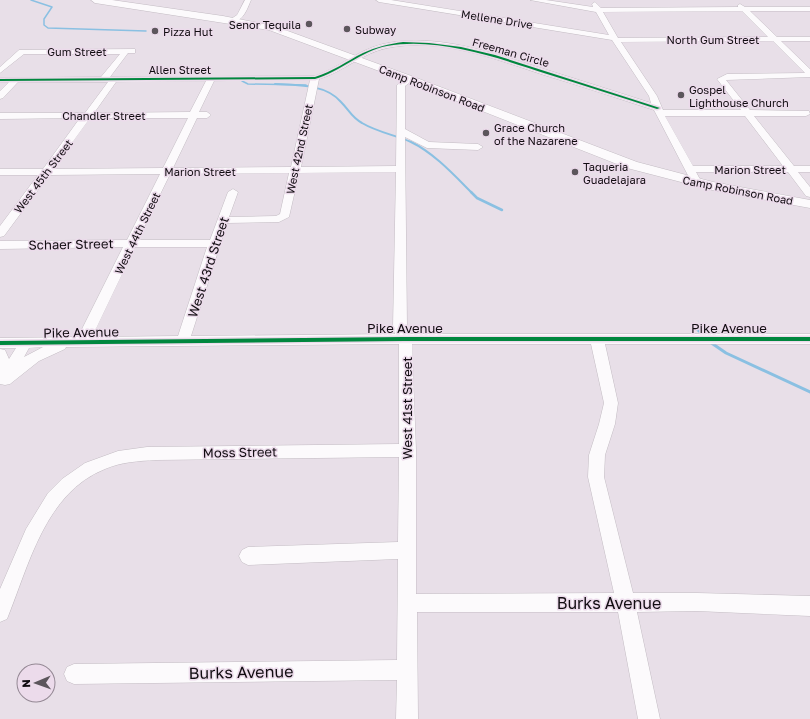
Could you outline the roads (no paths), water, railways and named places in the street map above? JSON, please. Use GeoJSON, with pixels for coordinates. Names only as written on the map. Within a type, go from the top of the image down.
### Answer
{"type":"FeatureCollection","features":[{"type":"Feature","properties":{"kind":"main road","name":"Camp Robinson Road"},"geometry":{"type":"LineString","coordinates":[[95,0],[233,20],[284,32],[356,58],[632,165],[697,183],[810,204]]}},
{"type":"Feature","properties":{"kind":"main road"},"geometry":{"type":"LineString","coordinates":[[780,199],[795,208],[810,211]]}},
{"type":"Feature","properties":{"kind":"street"},"geometry":{"type":"LineString","coordinates":[[233,20],[240,16],[248,0]]}},
{"type":"Feature","properties":{"kind":"street","name":"Mellene Drive"},"geometry":{"type":"LineString","coordinates":[[380,0],[615,39]]}},
{"type":"Feature","properties":{"kind":"street"},"geometry":{"type":"LineString","coordinates":[[533,0],[599,10],[810,9]]}},
{"type":"Feature","properties":{"kind":"street"},"geometry":{"type":"LineString","coordinates":[[593,0],[615,39],[653,96],[659,111],[697,183]]}},
{"type":"Feature","properties":{"kind":"street"},"geometry":{"type":"LineString","coordinates":[[734,0],[810,74]]}},
{"type":"Feature","properties":{"kind":"street","name":"North Gum Street"},"geometry":{"type":"LineString","coordinates":[[615,39],[810,39]]}},
{"type":"Feature","properties":{"kind":"street","name":"Freeman Circle"},"geometry":{"type":"LineString","coordinates":[[356,58],[378,48],[397,44],[430,44],[461,48],[494,56],[659,111]]}},
{"type":"Feature","properties":{"kind":"street","name":"Gum Street"},"geometry":{"type":"LineString","coordinates":[[0,70],[22,52],[123,52],[132,50]]}},
{"type":"Feature","properties":{"kind":"street","name":"West 45th Street"},"geometry":{"type":"LineString","coordinates":[[0,234],[88,115],[124,54],[123,52]]}},
{"type":"Feature","properties":{"kind":"street","name":"Allen Street"},"geometry":{"type":"LineString","coordinates":[[0,80],[211,79],[313,84],[325,75],[356,58]]}},
{"type":"Feature","properties":{"kind":"street"},"geometry":{"type":"LineString","coordinates":[[810,74],[722,77],[722,80],[728,89],[810,194]]}},
{"type":"Feature","properties":{"kind":"street","name":"West 44th Street"},"geometry":{"type":"LineString","coordinates":[[83,342],[211,79]]}},
{"type":"Feature","properties":{"kind":"street","name":"West 41st Street"},"geometry":{"type":"LineString","coordinates":[[407,719],[407,348],[400,328],[400,135],[401,85],[410,79]]}},
{"type":"Feature","properties":{"kind":"street"},"geometry":{"type":"LineString","coordinates":[[0,96],[16,80]]}},
{"type":"Feature","properties":{"kind":"street","name":"West 42nd Street"},"geometry":{"type":"LineString","coordinates":[[224,220],[281,218],[285,215],[313,84]]}},
{"type":"Feature","properties":{"kind":"street"},"geometry":{"type":"LineString","coordinates":[[659,111],[806,113]]}},
{"type":"Feature","properties":{"kind":"street","name":"Chandler Street"},"geometry":{"type":"LineString","coordinates":[[0,116],[207,115]]}},
{"type":"Feature","properties":{"kind":"street"},"geometry":{"type":"LineString","coordinates":[[400,135],[427,145],[478,147]]}},
{"type":"Feature","properties":{"kind":"street","name":"Marion Street"},"geometry":{"type":"LineString","coordinates":[[0,172],[400,169]]}},
{"type":"Feature","properties":{"kind":"street","name":"Marion Street"},"geometry":{"type":"LineString","coordinates":[[690,170],[810,169]]}},
{"type":"Feature","properties":{"kind":"street","name":"West 43rd Street"},"geometry":{"type":"LineString","coordinates":[[183,341],[214,243],[224,220],[233,192]]}},
{"type":"Feature","properties":{"kind":"street","name":"Schaer Street"},"geometry":{"type":"LineString","coordinates":[[0,245],[214,243]]}},
{"type":"Feature","properties":{"kind":"street","name":"Pike Avenue"},"geometry":{"type":"LineString","coordinates":[[0,343],[403,339],[810,339]]}},
{"type":"Feature","properties":{"kind":"street"},"geometry":{"type":"LineString","coordinates":[[597,340],[611,403],[607,424],[597,455],[596,477],[626,603],[649,719]]}},
{"type":"Feature","properties":{"kind":"street"},"geometry":{"type":"LineString","coordinates":[[2,383],[25,343]]}},
{"type":"Feature","properties":{"kind":"street"},"geometry":{"type":"LineString","coordinates":[[2,383],[34,357],[67,343]]}},
{"type":"Feature","properties":{"kind":"street"},"geometry":{"type":"LineString","coordinates":[[0,354],[4,363],[2,383]]}},
{"type":"Feature","properties":{"kind":"street","name":"Moss Street"},"geometry":{"type":"LineString","coordinates":[[0,612],[39,522],[58,493],[77,475],[108,461],[143,454],[408,450]]}},
{"type":"Feature","properties":{"kind":"street"},"geometry":{"type":"LineString","coordinates":[[248,556],[407,550]]}},
{"type":"Feature","properties":{"kind":"street","name":"Burks Avenue"},"geometry":{"type":"LineString","coordinates":[[407,603],[697,602],[810,606]]}},
{"type":"Feature","properties":{"kind":"street","name":"Burks Avenue"},"geometry":{"type":"LineString","coordinates":[[74,674],[407,670]]}},
{"type":"Feature","properties":{"kind":"waterway"},"geometry":{"type":"LineString","coordinates":[[31,0],[52,7],[44,19],[44,25],[48,28],[146,31]]}},
{"type":"Feature","properties":{"kind":"waterway"},"geometry":{"type":"LineString","coordinates":[[242,81],[248,84],[286,85]]}},
{"type":"Feature","properties":{"kind":"waterway"},"geometry":{"type":"LineString","coordinates":[[275,84],[286,85]]}},
{"type":"Feature","properties":{"kind":"waterway"},"geometry":{"type":"LineString","coordinates":[[286,85],[306,85]]}},
{"type":"Feature","properties":{"kind":"waterway"},"geometry":{"type":"LineString","coordinates":[[286,85],[311,87],[335,96],[359,121],[374,129],[411,142],[428,152],[472,193]]}},
{"type":"Feature","properties":{"kind":"waterway"},"geometry":{"type":"LineString","coordinates":[[472,193],[477,198],[502,210]]}},
{"type":"Feature","properties":{"kind":"waterway"},"geometry":{"type":"LineString","coordinates":[[697,329],[705,336]]}},
{"type":"Feature","properties":{"kind":"waterway"},"geometry":{"type":"LineString","coordinates":[[710,342],[726,353],[810,392]]}},
{"type":"Feature","properties":{"kind":"place","name":"Senor Tequila"},"geometry":{"type":"Point","coordinates":[309,24]}},
{"type":"Feature","properties":{"kind":"place","name":"Subway"},"geometry":{"type":"Point","coordinates":[347,29]}},
{"type":"Feature","properties":{"kind":"place","name":"Pizza Hut"},"geometry":{"type":"Point","coordinates":[155,31]}},
{"type":"Feature","properties":{"kind":"place","name":"Gospel Lighthouse Church"},"geometry":{"type":"Point","coordinates":[681,95]}},
{"type":"Feature","properties":{"kind":"place","name":"Grace Church of the Nazarene"},"geometry":{"type":"Point","coordinates":[486,133]}},
{"type":"Feature","properties":{"kind":"place","name":"Taqueria Guadelajara"},"geometry":{"type":"Point","coordinates":[575,172]}}]}
